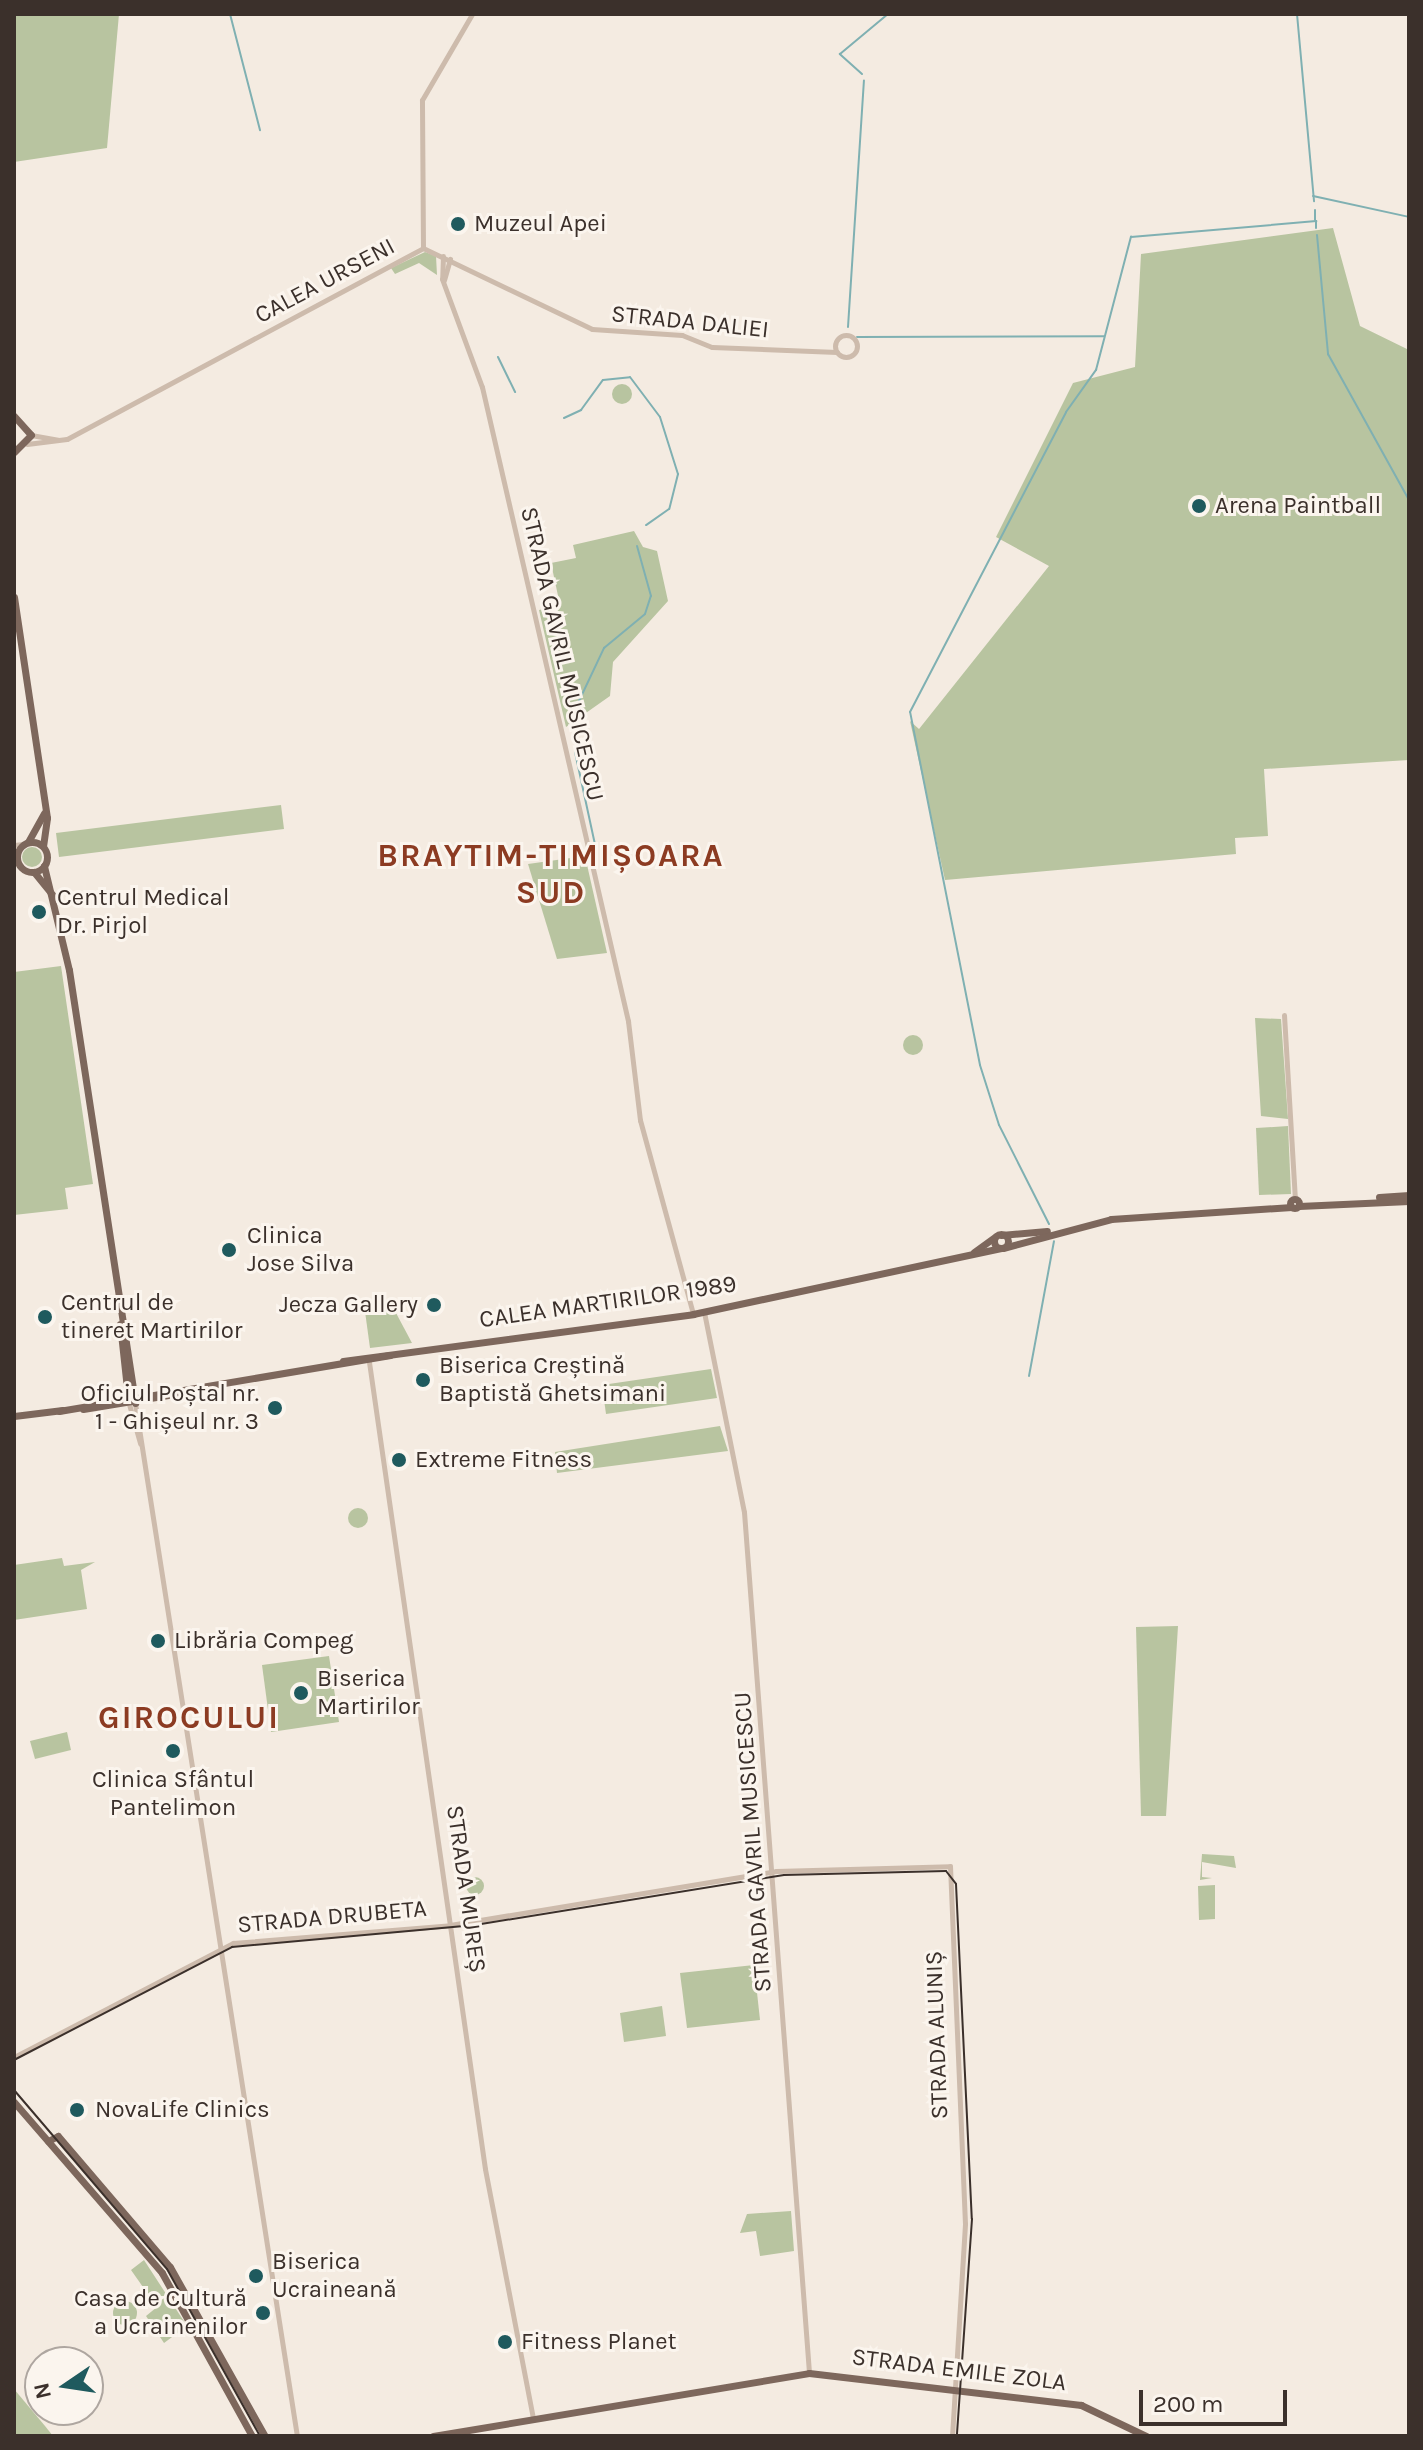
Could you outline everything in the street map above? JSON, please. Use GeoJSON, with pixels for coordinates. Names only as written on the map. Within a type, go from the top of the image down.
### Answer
{"type":"FeatureCollection","features":[{"type":"Feature","properties":{"kind":"main road"},"geometry":{"type":"LineString","coordinates":[[14,452],[27,444],[31,435],[15,415]]}},
{"type":"Feature","properties":{"kind":"main road"},"geometry":{"type":"LineString","coordinates":[[14,597],[44,813],[44,866],[54,897],[131,1399]]}},
{"type":"Feature","properties":{"kind":"main road"},"geometry":{"type":"LineString","coordinates":[[44,813],[15,858],[34,872],[54,897]]}},
{"type":"Feature","properties":{"kind":"main road"},"geometry":{"type":"LineString","coordinates":[[22,843],[43,846]]}},
{"type":"Feature","properties":{"kind":"main road"},"geometry":{"type":"LineString","coordinates":[[34,872],[44,866]]}},
{"type":"Feature","properties":{"kind":"main road"},"geometry":{"type":"LineString","coordinates":[[1060,1230],[1130,1212],[1409,1198]]}},
{"type":"Feature","properties":{"kind":"main road","name":"CALEA MARTIRILOR 1989"},"geometry":{"type":"LineString","coordinates":[[972,1253],[998,1236],[1060,1230]]}},
{"type":"Feature","properties":{"kind":"main road","name":"CALEA MARTIRILOR 1989"},"geometry":{"type":"LineString","coordinates":[[14,1416],[131,1399],[343,1361],[693,1314],[1002,1248],[1060,1230]]}},
{"type":"Feature","properties":{"kind":"main road"},"geometry":{"type":"LineString","coordinates":[[998,1236],[1002,1248]]}},
{"type":"Feature","properties":{"kind":"main road","name":"CALEA MARTIRILOR 1989"},"geometry":{"type":"LineString","coordinates":[[343,1361],[369,1362],[390,1355]]}},
{"type":"Feature","properties":{"kind":"main road"},"geometry":{"type":"LineString","coordinates":[[14,2102],[162,2273],[252,2436]]}},
{"type":"Feature","properties":{"kind":"main road"},"geometry":{"type":"LineString","coordinates":[[48,2141],[58,2136],[170,2267],[265,2436]]}},
{"type":"Feature","properties":{"kind":"main road","name":"STRADA EMILE ZOLA"},"geometry":{"type":"LineString","coordinates":[[433,2436],[809,2373],[1081,2405],[1146,2436]]}},
{"type":"Feature","properties":{"kind":"street","name":"CALEA URSENI"},"geometry":{"type":"LineString","coordinates":[[27,444],[67,439],[423,248],[422,100],[472,14]]}},
{"type":"Feature","properties":{"kind":"street","name":"STRADA DALIEI"},"geometry":{"type":"LineString","coordinates":[[423,248],[592,329],[682,335],[704,346],[837,352],[852,356],[856,340],[841,336],[837,352]]}},
{"type":"Feature","properties":{"kind":"street","name":"STRADA GAVRIL MUSICESCU"},"geometry":{"type":"LineString","coordinates":[[443,256],[444,285],[485,401],[627,1014],[640,1120],[693,1314]]}},
{"type":"Feature","properties":{"kind":"street"},"geometry":{"type":"LineString","coordinates":[[444,285],[450,259]]}},
{"type":"Feature","properties":{"kind":"street"},"geometry":{"type":"LineString","coordinates":[[31,435],[67,439]]}},
{"type":"Feature","properties":{"kind":"street"},"geometry":{"type":"LineString","coordinates":[[1284,1015],[1295,1203]]}},
{"type":"Feature","properties":{"kind":"street","name":"STRADA GAVRIL MUSICESCU"},"geometry":{"type":"LineString","coordinates":[[704,1312],[744,1512],[809,2373]]}},
{"type":"Feature","properties":{"kind":"street","name":"STRADA MUREȘ"},"geometry":{"type":"LineString","coordinates":[[369,1362],[454,1924],[479,2121],[533,2420]]}},
{"type":"Feature","properties":{"kind":"street"},"geometry":{"type":"LineString","coordinates":[[131,1399],[142,1448],[216,1949],[297,2436]]}},
{"type":"Feature","properties":{"kind":"street","name":"STRADA DRUBETA"},"geometry":{"type":"LineString","coordinates":[[14,2057],[216,1949],[271,1937],[454,1924],[773,1871],[950,1866]]}},
{"type":"Feature","properties":{"kind":"street","name":"STRADA ALUNIȘ"},"geometry":{"type":"LineString","coordinates":[[950,1866],[963,2202],[952,2436]]}},
{"type":"Feature","properties":{"kind":"green space"},"geometry":{"type":"Polygon","coordinates":[[[14,14],[119,14],[107,148],[14,162],[14,14]]]}},
{"type":"Feature","properties":{"kind":"green space"},"geometry":{"type":"Polygon","coordinates":[[[1333,228],[1360,326],[1409,350],[1409,760],[1264,769],[1268,836],[1235,838],[1236,854],[945,880],[910,721],[919,729],[1049,566],[996,537],[1073,383],[1135,367],[1141,254],[1333,228]]]}},
{"type":"Feature","properties":{"kind":"green space"},"geometry":{"type":"Polygon","coordinates":[[[425,252],[436,256],[437,275],[419,263],[395,274],[391,268],[425,252]]]}},
{"type":"Feature","properties":{"kind":"green space"},"geometry":{"type":"Polygon","coordinates":[[[622,384],[629,387],[632,394],[629,401],[622,404],[615,401],[612,394],[615,387],[622,384]]]}},
{"type":"Feature","properties":{"kind":"green space"},"geometry":{"type":"Polygon","coordinates":[[[634,531],[643,547],[657,551],[668,601],[613,662],[610,696],[566,727],[539,610],[560,605],[551,563],[576,558],[573,545],[634,531]]]}},
{"type":"Feature","properties":{"kind":"green space"},"geometry":{"type":"Polygon","coordinates":[[[281,805],[284,829],[59,857],[56,833],[281,805]]]}},
{"type":"Feature","properties":{"kind":"green space"},"geometry":{"type":"Polygon","coordinates":[[[32,847],[39,850],[42,857],[39,864],[32,867],[25,864],[22,857],[25,850],[32,847]]]}},
{"type":"Feature","properties":{"kind":"green space"},"geometry":{"type":"Polygon","coordinates":[[[585,856],[607,953],[557,959],[528,864],[585,856]]]}},
{"type":"Feature","properties":{"kind":"green space"},"geometry":{"type":"Polygon","coordinates":[[[61,966],[93,1184],[65,1188],[68,1209],[14,1215],[14,972],[61,966]]]}},
{"type":"Feature","properties":{"kind":"green space"},"geometry":{"type":"Polygon","coordinates":[[[1255,1018],[1281,1019],[1288,1119],[1261,1116],[1255,1018]]]}},
{"type":"Feature","properties":{"kind":"green space"},"geometry":{"type":"Polygon","coordinates":[[[913,1035],[920,1038],[923,1045],[920,1052],[913,1055],[906,1052],[903,1045],[906,1038],[913,1035]]]}},
{"type":"Feature","properties":{"kind":"green space"},"geometry":{"type":"Polygon","coordinates":[[[1288,1126],[1291,1194],[1259,1195],[1256,1128],[1288,1126]]]}},
{"type":"Feature","properties":{"kind":"green space"},"geometry":{"type":"Polygon","coordinates":[[[364,1304],[396,1313],[412,1343],[370,1348],[364,1304]]]}},
{"type":"Feature","properties":{"kind":"green space"},"geometry":{"type":"Polygon","coordinates":[[[711,1369],[717,1398],[606,1414],[602,1385],[711,1369]]]}},
{"type":"Feature","properties":{"kind":"green space"},"geometry":{"type":"Polygon","coordinates":[[[720,1426],[728,1451],[557,1473],[555,1452],[720,1426]]]}},
{"type":"Feature","properties":{"kind":"green space"},"geometry":{"type":"Polygon","coordinates":[[[358,1508],[365,1511],[368,1518],[365,1525],[358,1528],[351,1525],[348,1518],[351,1511],[358,1508]]]}},
{"type":"Feature","properties":{"kind":"green space"},"geometry":{"type":"Polygon","coordinates":[[[62,1558],[64,1566],[95,1562],[81,1570],[87,1609],[14,1620],[14,1565],[62,1558]]]}},
{"type":"Feature","properties":{"kind":"green space"},"geometry":{"type":"Polygon","coordinates":[[[1178,1626],[1166,1816],[1141,1816],[1136,1627],[1178,1626]]]}},
{"type":"Feature","properties":{"kind":"green space"},"geometry":{"type":"Polygon","coordinates":[[[329,1656],[339,1722],[271,1732],[262,1665],[329,1656]]]}},
{"type":"Feature","properties":{"kind":"green space"},"geometry":{"type":"Polygon","coordinates":[[[67,1732],[71,1750],[35,1759],[30,1741],[67,1732]]]}},
{"type":"Feature","properties":{"kind":"green space"},"geometry":{"type":"Polygon","coordinates":[[[1202,1854],[1234,1856],[1236,1868],[1202,1862],[1202,1877],[1212,1878],[1200,1880],[1202,1854]]]}},
{"type":"Feature","properties":{"kind":"green space"},"geometry":{"type":"Polygon","coordinates":[[[475,1877],[484,1886],[475,1895],[466,1886],[475,1877]]]}},
{"type":"Feature","properties":{"kind":"green space"},"geometry":{"type":"Polygon","coordinates":[[[1215,1885],[1215,1919],[1199,1920],[1198,1886],[1215,1885]]]}},
{"type":"Feature","properties":{"kind":"green space"},"geometry":{"type":"Polygon","coordinates":[[[754,1965],[760,2020],[687,2028],[680,1973],[754,1965]]]}},
{"type":"Feature","properties":{"kind":"green space"},"geometry":{"type":"Polygon","coordinates":[[[662,2006],[666,2036],[624,2042],[620,2013],[662,2006]]]}},
{"type":"Feature","properties":{"kind":"green space"},"geometry":{"type":"Polygon","coordinates":[[[791,2211],[794,2251],[760,2256],[756,2231],[740,2233],[747,2214],[791,2211]]]}},
{"type":"Feature","properties":{"kind":"green space"},"geometry":{"type":"Polygon","coordinates":[[[144,2260],[187,2326],[164,2343],[146,2316],[157,2307],[131,2270],[144,2260]]]}},
{"type":"Feature","properties":{"kind":"green space"},"geometry":{"type":"Polygon","coordinates":[[[125,2301],[133,2305],[137,2313],[133,2321],[125,2325],[117,2321],[113,2313],[117,2305],[125,2301]]]}},
{"type":"Feature","properties":{"kind":"green space"},"geometry":{"type":"Polygon","coordinates":[[[14,2389],[24,2401],[24,2426],[45,2426],[53,2436],[14,2436],[14,2389]]]}},
{"type":"Feature","properties":{"kind":"waterway"},"geometry":{"type":"LineString","coordinates":[[230,14],[260,130]]}},
{"type":"Feature","properties":{"kind":"waterway"},"geometry":{"type":"LineString","coordinates":[[862,74],[840,54],[888,14]]}},
{"type":"Feature","properties":{"kind":"waterway"},"geometry":{"type":"LineString","coordinates":[[1297,14],[1314,201]]}},
{"type":"Feature","properties":{"kind":"waterway"},"geometry":{"type":"LineString","coordinates":[[848,327],[864,81]]}},
{"type":"Feature","properties":{"kind":"waterway"},"geometry":{"type":"LineString","coordinates":[[1313,196],[1409,217]]}},
{"type":"Feature","properties":{"kind":"waterway"},"geometry":{"type":"LineString","coordinates":[[1315,210],[1315,220]]}},
{"type":"Feature","properties":{"kind":"waterway"},"geometry":{"type":"LineString","coordinates":[[1049,1224],[999,1125],[980,1065],[910,712],[1066,412],[1096,370],[1131,237],[1316,221],[1316,228]]}},
{"type":"Feature","properties":{"kind":"waterway"},"geometry":{"type":"LineString","coordinates":[[1317,235],[1328,354],[1409,500]]}},
{"type":"Feature","properties":{"kind":"waterway"},"geometry":{"type":"LineString","coordinates":[[857,337],[1104,336]]}},
{"type":"Feature","properties":{"kind":"waterway"},"geometry":{"type":"LineString","coordinates":[[498,357],[515,392]]}},
{"type":"Feature","properties":{"kind":"waterway"},"geometry":{"type":"LineString","coordinates":[[564,418],[581,410],[603,380],[630,377],[660,417],[678,474],[669,509],[646,525]]}},
{"type":"Feature","properties":{"kind":"waterway"},"geometry":{"type":"LineString","coordinates":[[570,720],[604,648],[645,614],[651,596],[637,546]]}},
{"type":"Feature","properties":{"kind":"waterway"},"geometry":{"type":"LineString","coordinates":[[575,752],[596,849]]}},
{"type":"Feature","properties":{"kind":"waterway"},"geometry":{"type":"LineString","coordinates":[[1029,1376],[1054,1241]]}},
{"type":"Feature","properties":{"kind":"tram line"},"geometry":{"type":"LineString","coordinates":[[14,2060],[232,1947],[475,1925],[784,1875],[946,1871],[956,1884],[972,2219],[957,2436]]}},
{"type":"Feature","properties":{"kind":"tram line"},"geometry":{"type":"LineString","coordinates":[[14,2090],[167,2269],[260,2436]]}},
{"type":"Feature","properties":{"kind":"place","name":"Muzeul Apei"},"geometry":{"type":"Point","coordinates":[458,224]}},
{"type":"Feature","properties":{"kind":"place","name":"Arena Paintball"},"geometry":{"type":"Point","coordinates":[1199,506]}},
{"type":"Feature","properties":{"kind":"place","name":"Centrul Medical Dr. Pirjol"},"geometry":{"type":"Point","coordinates":[39,912]}},
{"type":"Feature","properties":{"kind":"place","name":"Clinica Jose Silva"},"geometry":{"type":"Point","coordinates":[229,1250]}},
{"type":"Feature","properties":{"kind":"place","name":"Jecza Gallery"},"geometry":{"type":"Point","coordinates":[434,1305]}},
{"type":"Feature","properties":{"kind":"place","name":"Centrul de tineret Martirilor"},"geometry":{"type":"Point","coordinates":[45,1317]}},
{"type":"Feature","properties":{"kind":"place","name":"Biserica Creștină Baptistă Ghetsimani"},"geometry":{"type":"Point","coordinates":[423,1380]}},
{"type":"Feature","properties":{"kind":"place","name":"Oficiul Poștal nr. 1 - Ghișeul nr. 3"},"geometry":{"type":"Point","coordinates":[275,1408]}},
{"type":"Feature","properties":{"kind":"place","name":"Extreme Fitness"},"geometry":{"type":"Point","coordinates":[399,1460]}},
{"type":"Feature","properties":{"kind":"place","name":"Librăria Compeg"},"geometry":{"type":"Point","coordinates":[158,1641]}},
{"type":"Feature","properties":{"kind":"place","name":"Biserica Martirilor"},"geometry":{"type":"Point","coordinates":[301,1693]}},
{"type":"Feature","properties":{"kind":"place","name":"Clinica Sfântul Pantelimon"},"geometry":{"type":"Point","coordinates":[173,1751]}},
{"type":"Feature","properties":{"kind":"place","name":"NovaLife Clinics"},"geometry":{"type":"Point","coordinates":[77,2110]}},
{"type":"Feature","properties":{"kind":"place","name":"Biserica Ucraineană"},"geometry":{"type":"Point","coordinates":[256,2276]}},
{"type":"Feature","properties":{"kind":"place","name":"Casa de Cultură a Ucrainenilor"},"geometry":{"type":"Point","coordinates":[263,2313]}},
{"type":"Feature","properties":{"kind":"place","name":"Fitness Planet"},"geometry":{"type":"Point","coordinates":[505,2342]}},
{"type":"Feature","properties":{"kind":"district","name":"BRAYTIM-TIMIȘOARA SUD"},"geometry":{"type":"Point","coordinates":[551,876]}},
{"type":"Feature","properties":{"kind":"district","name":"GIROCULUI"},"geometry":{"type":"Point","coordinates":[189,1718]}}]}
